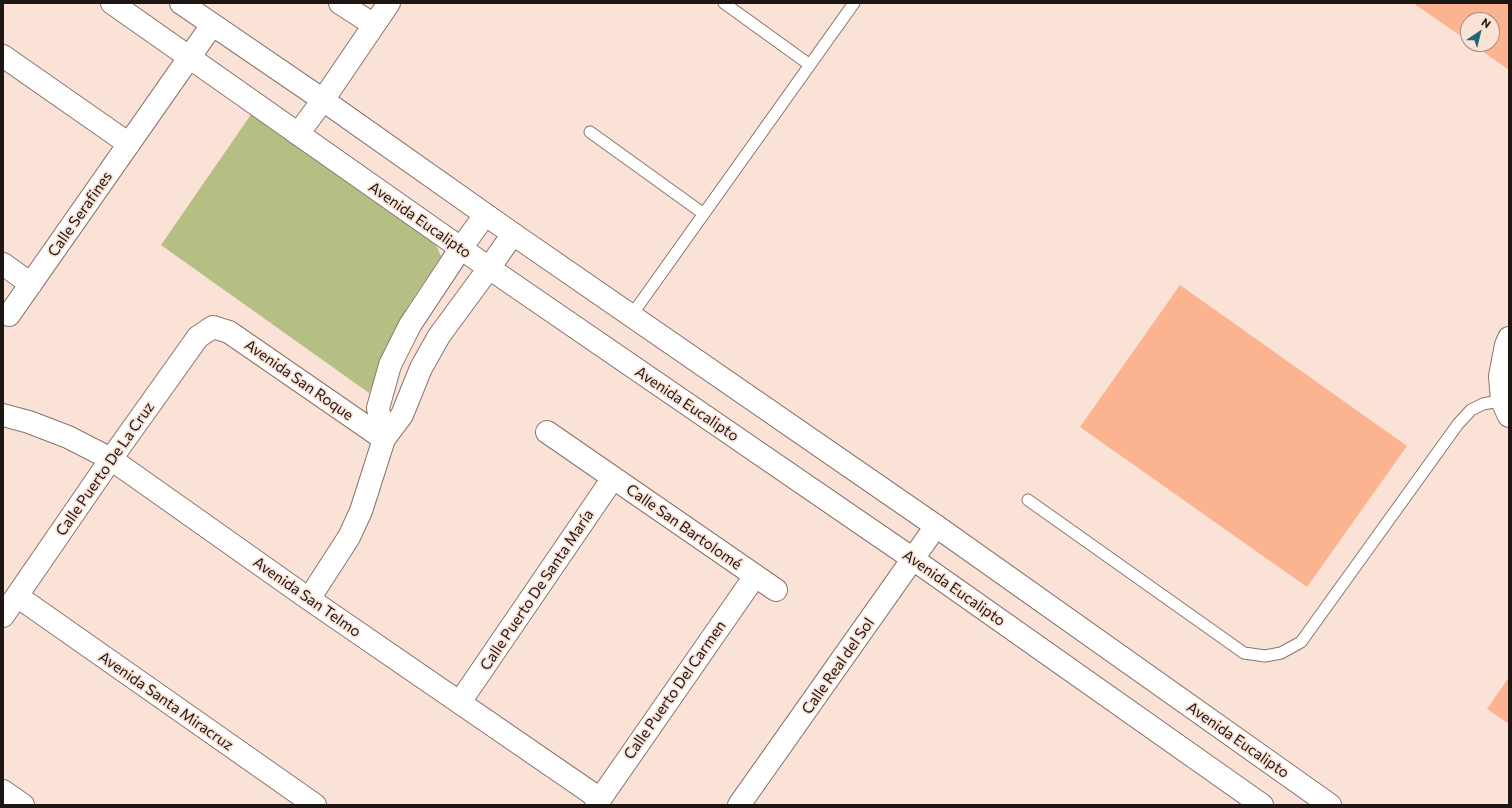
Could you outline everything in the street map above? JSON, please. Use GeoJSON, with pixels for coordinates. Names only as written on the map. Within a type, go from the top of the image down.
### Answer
{"type":"FeatureCollection","features":[{"type":"Feature","properties":{"kind":"street","name":"Avenida Eucalipto"},"geometry":{"type":"LineString","coordinates":[[112,3],[489,268],[913,559],[1262,805]]}},
{"type":"Feature","properties":{"kind":"street","name":"Avenida Eucalipto"},"geometry":{"type":"LineString","coordinates":[[181,3],[324,100],[513,234],[936,526],[1330,805]]}},
{"type":"Feature","properties":{"kind":"street"},"geometry":{"type":"LineString","coordinates":[[340,3],[374,25]]}},
{"type":"Feature","properties":{"kind":"street"},"geometry":{"type":"LineString","coordinates":[[298,134],[324,100],[389,3]]}},
{"type":"Feature","properties":{"kind":"street","name":"Calle Serafines"},"geometry":{"type":"LineString","coordinates":[[9,315],[212,25]]}},
{"type":"Feature","properties":{"kind":"street"},"geometry":{"type":"LineString","coordinates":[[3,56],[129,144]]}},
{"type":"Feature","properties":{"kind":"street"},"geometry":{"type":"LineString","coordinates":[[384,438],[378,408],[390,365],[410,325],[461,248],[486,215]]}},
{"type":"Feature","properties":{"kind":"street"},"geometry":{"type":"LineString","coordinates":[[309,599],[349,537],[361,510],[384,438],[402,415],[421,368],[439,336],[513,234]]}},
{"type":"Feature","properties":{"kind":"street"},"geometry":{"type":"LineString","coordinates":[[3,264],[31,284]]}},
{"type":"Feature","properties":{"kind":"street","name":"Avenida San Roque"},"geometry":{"type":"LineString","coordinates":[[213,327],[229,332],[384,438]]}},
{"type":"Feature","properties":{"kind":"street","name":"Calle Puerto De La Cruz"},"geometry":{"type":"LineString","coordinates":[[3,616],[111,459],[198,337],[213,327]]}},
{"type":"Feature","properties":{"kind":"street"},"geometry":{"type":"LineString","coordinates":[[1507,405],[1500,376],[1506,345],[1509,338]]}},
{"type":"Feature","properties":{"kind":"street","name":"Avenida San Telmo"},"geometry":{"type":"LineString","coordinates":[[3,415],[68,437],[111,459],[309,599],[460,702],[598,802]]}},
{"type":"Feature","properties":{"kind":"street","name":"Calle San Bartolomé"},"geometry":{"type":"LineString","coordinates":[[547,432],[776,590]]}},
{"type":"Feature","properties":{"kind":"street","name":"Calle Puerto De Santa María"},"geometry":{"type":"LineString","coordinates":[[460,702],[613,478]]}},
{"type":"Feature","properties":{"kind":"street","name":"Calle Real del Sol"},"geometry":{"type":"LineString","coordinates":[[740,805],[936,526]]}},
{"type":"Feature","properties":{"kind":"street","name":"Calle Puerto Del Carmen"},"geometry":{"type":"LineString","coordinates":[[598,802],[755,576]]}},
{"type":"Feature","properties":{"kind":"street","name":"Avenida Santa Miracruz"},"geometry":{"type":"LineString","coordinates":[[17,596],[315,805]]}},
{"type":"Feature","properties":{"kind":"street"},"geometry":{"type":"LineString","coordinates":[[3,791],[24,805]]}},
{"type":"Feature","properties":{"kind":"lane"},"geometry":{"type":"LineString","coordinates":[[724,3],[810,65]]}},
{"type":"Feature","properties":{"kind":"lane"},"geometry":{"type":"LineString","coordinates":[[631,316],[854,3]]}},
{"type":"Feature","properties":{"kind":"lane"},"geometry":{"type":"LineString","coordinates":[[590,132],[704,214]]}},
{"type":"Feature","properties":{"kind":"lane"},"geometry":{"type":"LineString","coordinates":[[1028,500],[1244,653],[1265,656],[1281,653],[1301,642],[1458,424],[1471,410],[1483,404],[1507,405]]}},
{"type":"Feature","properties":{"kind":"green space"},"geometry":{"type":"Polygon","coordinates":[[[252,113],[429,230],[441,256],[407,307],[369,393],[161,245],[252,113]]]}},
{"type":"Feature","properties":{"kind":"building"},"geometry":{"type":"Polygon","coordinates":[[[1413,3],[1509,3],[1509,70],[1483,52],[1500,52],[1500,12],[1460,12],[1460,35],[1413,3]]]}},
{"type":"Feature","properties":{"kind":"building"},"geometry":{"type":"Polygon","coordinates":[[[1180,285],[1407,446],[1307,587],[1080,427],[1180,285]]]}},
{"type":"Feature","properties":{"kind":"building"},"geometry":{"type":"Polygon","coordinates":[[[1509,677],[1509,724],[1487,709],[1509,677]]]}}]}
